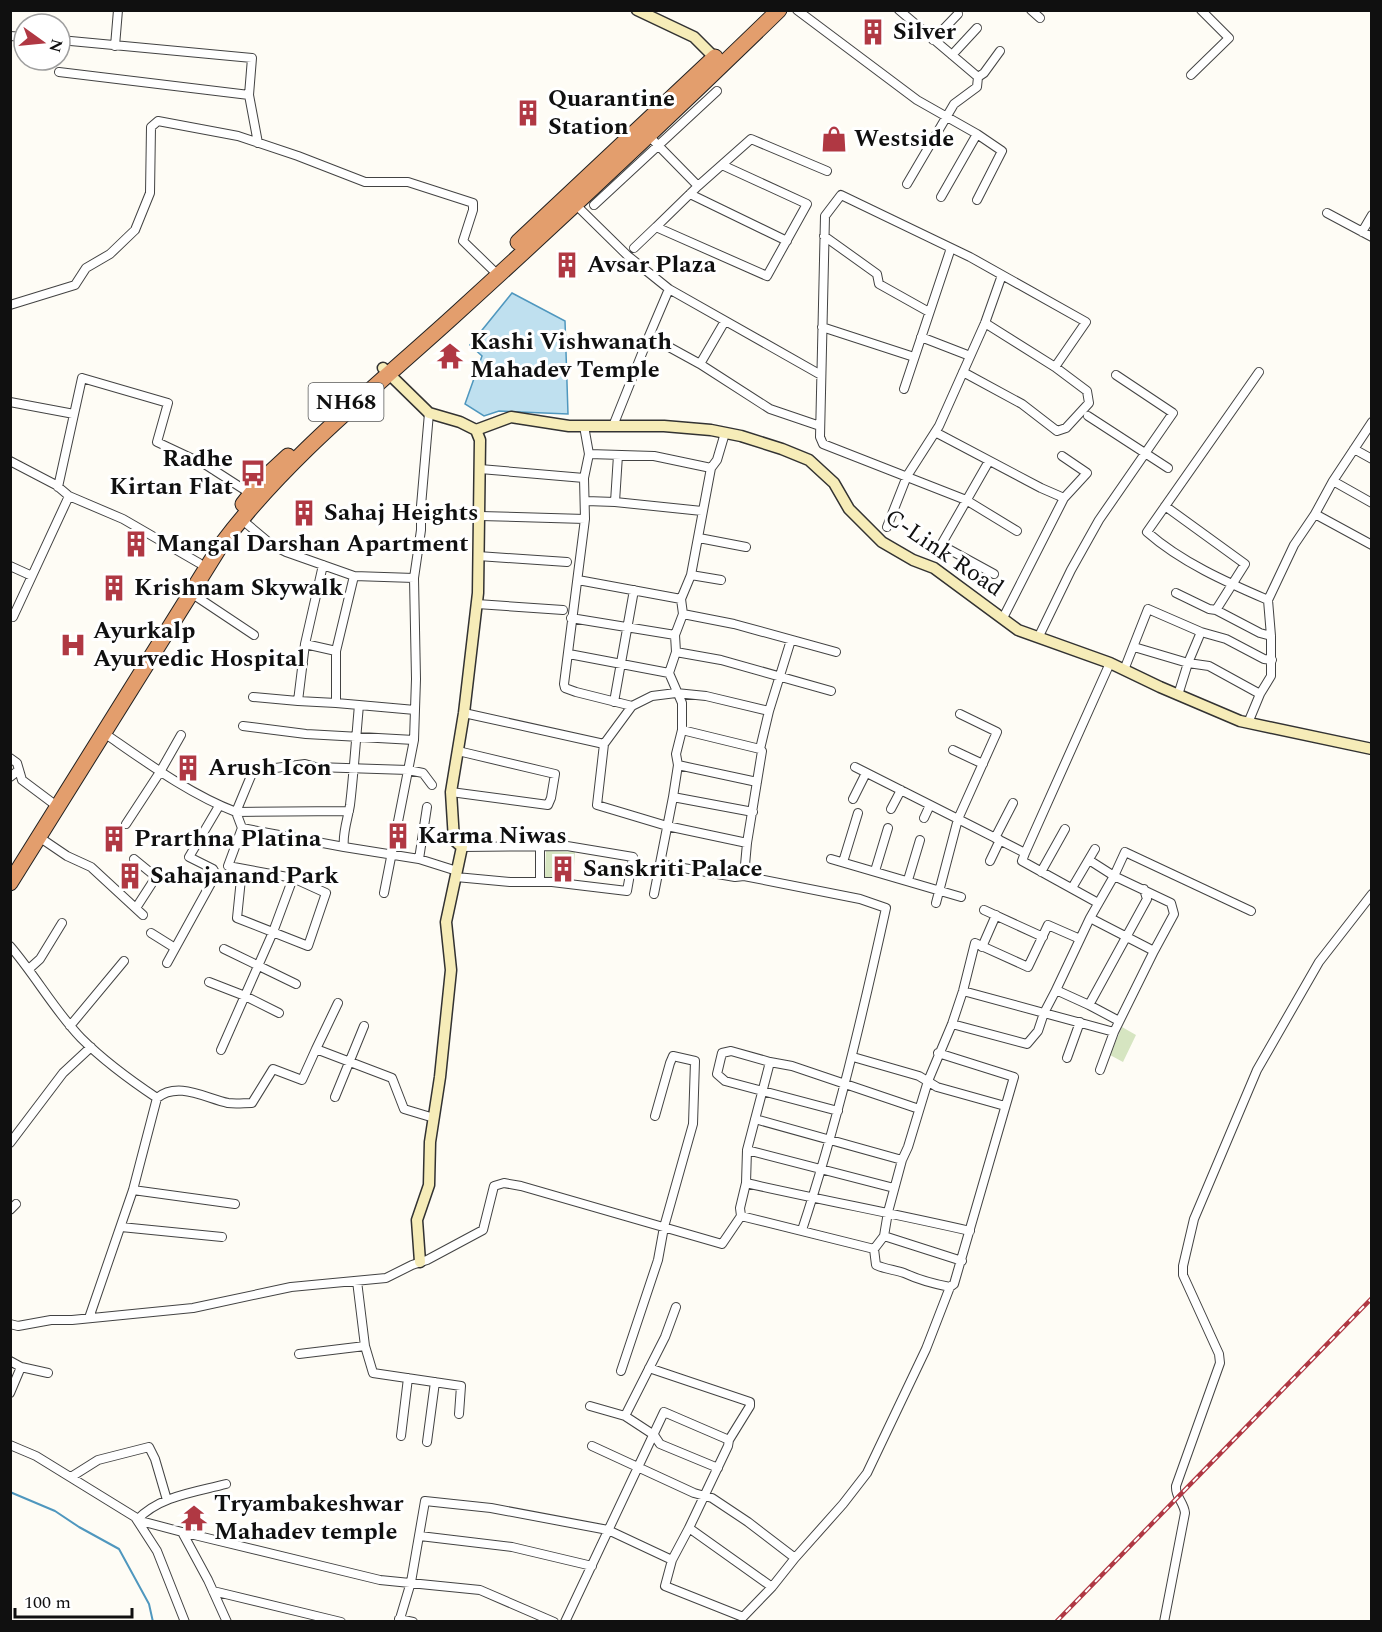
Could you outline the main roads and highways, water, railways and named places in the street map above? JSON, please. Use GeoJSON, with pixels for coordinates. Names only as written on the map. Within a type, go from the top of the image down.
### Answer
{"type":"FeatureCollection","features":[{"type":"Feature","properties":{"kind":"highway","name":"NH68"},"geometry":{"type":"LineString","coordinates":[[10,883],[199,563],[261,481],[649,136],[715,58],[766,10]]}},
{"type":"Feature","properties":{"kind":"highway","name":"NH68"},"geometry":{"type":"LineString","coordinates":[[495,271],[575,204],[649,136],[779,10]]}},
{"type":"Feature","properties":{"kind":"highway","name":"NH68"},"geometry":{"type":"LineString","coordinates":[[10,865],[104,733],[221,545],[241,519],[309,447],[386,371]]}},
{"type":"Feature","properties":{"kind":"water"},"geometry":{"type":"Polygon","coordinates":[[[512,293],[565,321],[568,414],[499,411],[484,416],[465,404],[482,356],[470,345],[512,293]]]}},
{"type":"Feature","properties":{"kind":"waterway"},"geometry":{"type":"LineString","coordinates":[[10,1492],[55,1511],[119,1549],[149,1604],[153,1622]]}},
{"type":"Feature","properties":{"kind":"railway"},"geometry":{"type":"LineString","coordinates":[[1056,1622],[1372,1298]]}},
{"type":"Feature","properties":{"kind":"place","name":"Silver"},"geometry":{"type":"Point","coordinates":[873,32]}},
{"type":"Feature","properties":{"kind":"place","name":"Quarantine Station"},"geometry":{"type":"Point","coordinates":[528,113]}},
{"type":"Feature","properties":{"kind":"place","name":"Westside"},"geometry":{"type":"Point","coordinates":[834,139]}},
{"type":"Feature","properties":{"kind":"place","name":"Avsar Plaza"},"geometry":{"type":"Point","coordinates":[567,265]}},
{"type":"Feature","properties":{"kind":"place","name":"Kashi Vishwanath Mahadev Temple"},"geometry":{"type":"Point","coordinates":[450,356]}},
{"type":"Feature","properties":{"kind":"place","name":"Radhe Kirtan Flat"},"geometry":{"type":"Point","coordinates":[253,473]}},
{"type":"Feature","properties":{"kind":"place","name":"Sahaj Heights"},"geometry":{"type":"Point","coordinates":[304,513]}},
{"type":"Feature","properties":{"kind":"place","name":"Mangal Darshan Apartment"},"geometry":{"type":"Point","coordinates":[136,544]}},
{"type":"Feature","properties":{"kind":"place","name":"Krishnam Skywalk"},"geometry":{"type":"Point","coordinates":[114,588]}},
{"type":"Feature","properties":{"kind":"place","name":"Ayurkalp Ayurvedic Hospital"},"geometry":{"type":"Point","coordinates":[73,645]}},
{"type":"Feature","properties":{"kind":"place","name":"Arush Icon"},"geometry":{"type":"Point","coordinates":[188,768]}},
{"type":"Feature","properties":{"kind":"place","name":"Karma Niwas"},"geometry":{"type":"Point","coordinates":[398,836]}},
{"type":"Feature","properties":{"kind":"place","name":"Prarthna Platina"},"geometry":{"type":"Point","coordinates":[114,839]}},
{"type":"Feature","properties":{"kind":"place","name":"Sanskriti Palace"},"geometry":{"type":"Point","coordinates":[563,869]}},
{"type":"Feature","properties":{"kind":"place","name":"Sahajanand Park"},"geometry":{"type":"Point","coordinates":[130,876]}},
{"type":"Feature","properties":{"kind":"place","name":"Tryambakeshwar Mahadev temple"},"geometry":{"type":"Point","coordinates":[194,1518]}}]}
